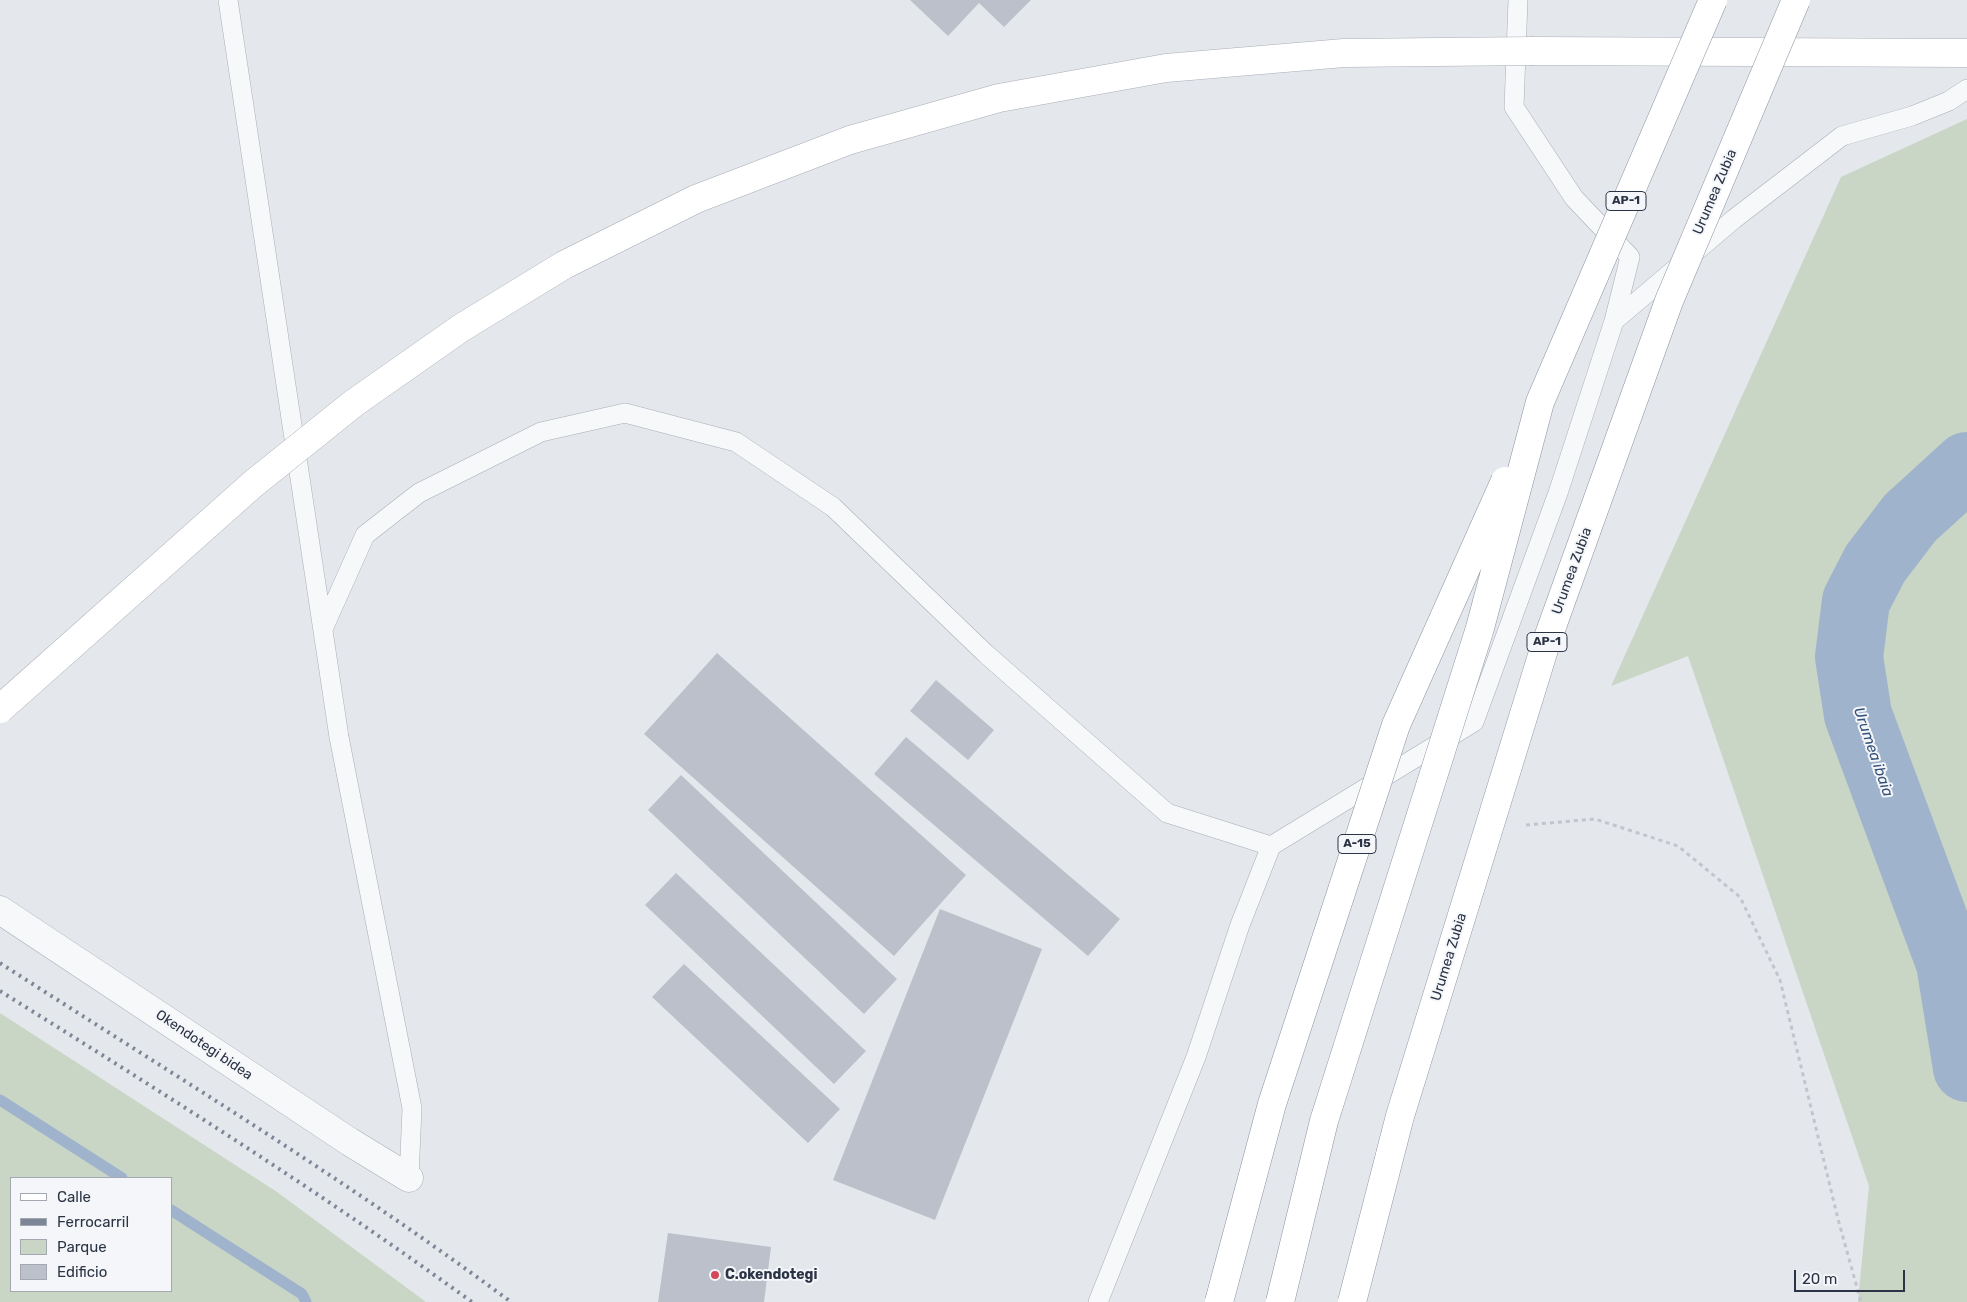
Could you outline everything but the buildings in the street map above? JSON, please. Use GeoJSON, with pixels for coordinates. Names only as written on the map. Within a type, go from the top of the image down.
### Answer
{"type":"FeatureCollection","features":[{"type":"Feature","properties":{"kind":"main road","name":"AP-1"},"geometry":{"type":"LineString","coordinates":[[1280,1302],[1324,1121],[1480,628],[1540,402],[1713,0]]}},
{"type":"Feature","properties":{"kind":"main road","name":"Urumea Zubia"},"geometry":{"type":"LineString","coordinates":[[1352,1302],[1400,1116],[1545,646],[1669,301],[1796,0]]}},
{"type":"Feature","properties":{"kind":"main road"},"geometry":{"type":"LineString","coordinates":[[0,709],[253,484],[354,404],[461,328],[564,265],[696,199],[850,140],[1009,96],[1176,67],[1344,53],[1534,51],[1967,53]]}},
{"type":"Feature","properties":{"kind":"main road","name":"A-15"},"geometry":{"type":"LineString","coordinates":[[1219,1302],[1272,1104],[1396,725],[1540,402]]}},
{"type":"Feature","properties":{"kind":"street","name":"Okendotegi bidea"},"geometry":{"type":"LineString","coordinates":[[0,910],[350,1142],[409,1178]]}},
{"type":"Feature","properties":{"kind":"lane"},"geometry":{"type":"LineString","coordinates":[[228,0],[340,737],[412,1108],[409,1178]]}},
{"type":"Feature","properties":{"kind":"lane"},"geometry":{"type":"LineString","coordinates":[[1098,1302],[1196,1057],[1240,925],[1271,846],[1474,722],[1558,493],[1614,321],[1630,257],[1574,198],[1514,107],[1518,0]]}},
{"type":"Feature","properties":{"kind":"lane"},"geometry":{"type":"LineString","coordinates":[[1614,321],[1734,219],[1842,136],[1912,116],[1949,101],[1967,89]]}},
{"type":"Feature","properties":{"kind":"lane"},"geometry":{"type":"LineString","coordinates":[[323,630],[365,535],[419,493],[541,432],[625,413],[736,442],[825,501],[986,654],[1166,813],[1271,846]]}},
{"type":"Feature","properties":{"kind":"path"},"geometry":{"type":"LineString","coordinates":[[1517,826],[1595,819],[1678,846],[1740,897],[1780,980],[1838,1219],[1861,1302]]}},
{"type":"Feature","properties":{"kind":"green space"},"geometry":{"type":"Polygon","coordinates":[[[1967,119],[1967,1302],[1858,1302],[1869,1186],[1688,656],[1611,686],[1841,177],[1967,119]]]}},
{"type":"Feature","properties":{"kind":"green space"},"geometry":{"type":"Polygon","coordinates":[[[0,1013],[277,1192],[426,1302],[0,1302],[0,1013]]]}},
{"type":"Feature","properties":{"kind":"waterway","name":"Urumea ibaia"},"geometry":{"type":"LineString","coordinates":[[1967,466],[1910,518],[1875,564],[1856,601],[1849,657],[1858,715],[1950,963],[1967,1068]]}},
{"type":"Feature","properties":{"kind":"waterway"},"geometry":{"type":"LineString","coordinates":[[0,1100],[120,1177]]}},
{"type":"Feature","properties":{"kind":"waterway"},"geometry":{"type":"LineString","coordinates":[[172,1211],[302,1294],[306,1302]]}},
{"type":"Feature","properties":{"kind":"railway"},"geometry":{"type":"LineString","coordinates":[[0,963],[323,1170],[511,1302]]}},
{"type":"Feature","properties":{"kind":"railway"},"geometry":{"type":"LineString","coordinates":[[0,991],[298,1181],[472,1302]]}},
{"type":"Feature","properties":{"kind":"place","name":"C.okendotegi"},"geometry":{"type":"Point","coordinates":[715,1275]}}]}
